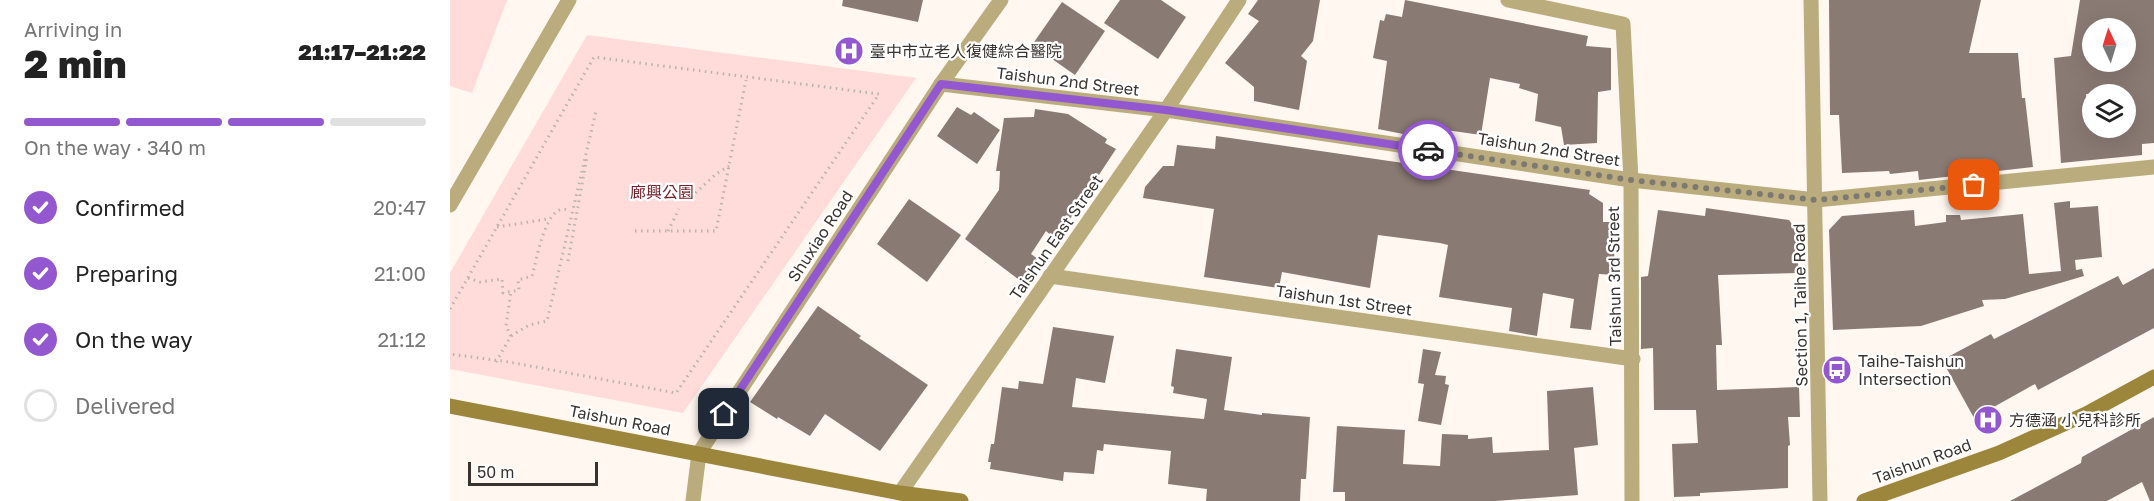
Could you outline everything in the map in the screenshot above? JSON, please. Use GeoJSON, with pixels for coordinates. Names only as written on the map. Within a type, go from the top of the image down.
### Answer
{"type":"FeatureCollection","features":[{"type":"Feature","properties":{"kind":"street"},"geometry":{"type":"LineString","coordinates":[[450,205],[569,0]]}},
{"type":"Feature","properties":{"kind":"street","name":"Shuxiao Road"},"geometry":{"type":"LineString","coordinates":[[693,501],[699,453],[941,84],[1000,0]]}},
{"type":"Feature","properties":{"kind":"street","name":"Taishun East Street"},"geometry":{"type":"LineString","coordinates":[[900,493],[1166,110],[1239,0]]}},
{"type":"Feature","properties":{"kind":"street","name":"Taishun 3rd Street"},"geometry":{"type":"LineString","coordinates":[[1508,0],[1623,24],[1631,180],[1632,501]]}},
{"type":"Feature","properties":{"kind":"street","name":"Section 1, Taihe Road"},"geometry":{"type":"LineString","coordinates":[[1811,0],[1820,501]]}},
{"type":"Feature","properties":{"kind":"street","name":"Taishun 2nd Street"},"geometry":{"type":"LineString","coordinates":[[941,84],[1166,110],[1631,180],[1816,200],[2154,166]]}},
{"type":"Feature","properties":{"kind":"street","name":"Taishun 1st Street"},"geometry":{"type":"LineString","coordinates":[[1050,276],[1633,359]]}},
{"type":"Feature","properties":{"kind":"street","name":"Taishun Road"},"geometry":{"type":"LineString","coordinates":[[1864,501],[1999,453],[2086,414],[2154,377]]}},
{"type":"Feature","properties":{"kind":"street","name":"Taishun Road"},"geometry":{"type":"LineString","coordinates":[[450,406],[900,493],[961,501]]}},
{"type":"Feature","properties":{"kind":"path"},"geometry":{"type":"LineString","coordinates":[[450,309],[594,57],[879,94],[676,393],[450,354]]}},
{"type":"Feature","properties":{"kind":"path"},"geometry":{"type":"LineString","coordinates":[[635,231],[716,231],[746,80]]}},
{"type":"Feature","properties":{"kind":"path"},"geometry":{"type":"LineString","coordinates":[[496,362],[511,336],[530,325],[547,321],[596,111],[568,261]]}},
{"type":"Feature","properties":{"kind":"path"},"geometry":{"type":"LineString","coordinates":[[691,197],[716,174],[729,166]]}},
{"type":"Feature","properties":{"kind":"path"},"geometry":{"type":"LineString","coordinates":[[497,226],[548,219],[560,209],[565,208],[570,211]]}},
{"type":"Feature","properties":{"kind":"path"},"geometry":{"type":"LineString","coordinates":[[668,231],[679,209]]}},
{"type":"Feature","properties":{"kind":"path"},"geometry":{"type":"LineString","coordinates":[[468,278],[480,282],[502,279],[502,293],[519,290],[518,280],[532,276],[548,219]]}},
{"type":"Feature","properties":{"kind":"path"},"geometry":{"type":"LineString","coordinates":[[511,291],[506,326],[511,336]]}},
{"type":"Feature","properties":{"kind":"green space"},"geometry":{"type":"Polygon","coordinates":[[[450,0],[507,0],[472,93],[450,86],[450,0]]]}},
{"type":"Feature","properties":{"kind":"green space","name":"廊興公園"},"geometry":{"type":"Polygon","coordinates":[[[587,35],[916,78],[683,413],[450,369],[450,273],[587,35]]]}},
{"type":"Feature","properties":{"kind":"building"},"geometry":{"type":"Polygon","coordinates":[[[843,0],[923,0],[918,22],[842,6],[843,0]]]}},
{"type":"Feature","properties":{"kind":"building"},"geometry":{"type":"Polygon","coordinates":[[[1120,0],[1161,0],[1186,17],[1158,59],[1104,23],[1120,0]]]}},
{"type":"Feature","properties":{"kind":"building"},"geometry":{"type":"Polygon","coordinates":[[[1258,0],[1320,0],[1313,41],[1301,56],[1307,61],[1299,110],[1254,101],[1254,87],[1225,63],[1259,21],[1248,14],[1258,0]]]}},
{"type":"Feature","properties":{"kind":"building"},"geometry":{"type":"Polygon","coordinates":[[[1405,0],[1588,36],[1586,46],[1611,48],[1611,90],[1598,92],[1597,143],[1564,145],[1561,127],[1535,121],[1538,94],[1519,88],[1520,84],[1490,78],[1481,135],[1425,127],[1423,138],[1378,129],[1387,61],[1373,58],[1380,20],[1384,21],[1386,14],[1402,17],[1405,0]]]}},
{"type":"Feature","properties":{"kind":"building"},"geometry":{"type":"Polygon","coordinates":[[[1829,0],[1981,0],[1969,53],[2018,53],[2022,98],[2025,98],[2033,167],[1919,180],[1918,171],[1890,174],[1889,171],[1842,173],[1839,115],[1830,115],[1829,0]]]}},
{"type":"Feature","properties":{"kind":"building"},"geometry":{"type":"Polygon","coordinates":[[[2080,0],[2154,0],[2154,143],[2142,144],[2142,155],[2061,163],[2054,58],[2071,56],[2080,0]]]}},
{"type":"Feature","properties":{"kind":"building"},"geometry":{"type":"Polygon","coordinates":[[[1062,2],[1105,31],[1075,75],[1032,45],[1062,2]]]}},
{"type":"Feature","properties":{"kind":"building"},"geometry":{"type":"Polygon","coordinates":[[[957,107],[971,115],[974,112],[1000,130],[977,164],[937,136],[957,107]]]}},
{"type":"Feature","properties":{"kind":"building"},"geometry":{"type":"Polygon","coordinates":[[[1035,109],[1068,114],[1107,139],[1105,143],[1116,149],[1056,240],[1046,231],[1031,254],[1042,262],[1026,285],[965,239],[999,190],[1000,171],[996,171],[1004,118],[1034,117],[1035,109]]]}},
{"type":"Feature","properties":{"kind":"building"},"geometry":{"type":"Polygon","coordinates":[[[1216,136],[1590,190],[1589,194],[1603,203],[1603,222],[1613,222],[1615,275],[1599,274],[1591,330],[1570,328],[1574,299],[1543,293],[1537,336],[1509,331],[1512,308],[1439,297],[1448,245],[1440,243],[1378,235],[1370,288],[1282,272],[1279,288],[1204,277],[1214,209],[1143,198],[1145,187],[1163,166],[1174,166],[1177,145],[1215,149],[1216,136]]]}},
{"type":"Feature","properties":{"kind":"building"},"geometry":{"type":"Polygon","coordinates":[[[909,199],[961,235],[927,282],[877,244],[909,199]]]}},
{"type":"Feature","properties":{"kind":"building"},"geometry":{"type":"Polygon","coordinates":[[[2070,201],[2070,208],[2098,206],[2102,257],[2075,260],[2076,270],[2082,269],[2084,276],[2005,299],[1982,300],[1984,306],[1921,326],[1833,330],[1829,230],[1842,216],[1914,210],[1915,226],[1946,222],[1946,215],[1960,215],[1961,220],[2023,214],[2029,274],[2061,271],[2054,203],[2070,201]]]}},
{"type":"Feature","properties":{"kind":"building"},"geometry":{"type":"Polygon","coordinates":[[[1706,208],[1789,220],[1798,233],[1798,273],[1718,275],[1722,345],[1716,345],[1717,390],[1799,387],[1800,417],[1788,417],[1790,445],[1788,446],[1788,488],[1700,493],[1700,496],[1674,497],[1672,444],[1698,443],[1696,410],[1654,410],[1653,348],[1641,349],[1641,277],[1648,276],[1658,210],[1705,216],[1706,208]]]}},
{"type":"Feature","properties":{"kind":"building"},"geometry":{"type":"Polygon","coordinates":[[[2154,268],[2154,328],[2038,390],[2035,384],[1974,418],[1942,360],[1991,334],[1994,339],[2118,276],[2123,285],[2154,268]]]}},
{"type":"Feature","properties":{"kind":"building"},"geometry":{"type":"Polygon","coordinates":[[[818,306],[861,336],[859,338],[928,385],[880,451],[825,414],[810,436],[750,402],[818,306]]]}},
{"type":"Feature","properties":{"kind":"building"},"geometry":{"type":"Polygon","coordinates":[[[1053,327],[1114,336],[1105,383],[1076,378],[1072,407],[1204,419],[1207,399],[1173,393],[1174,387],[1171,386],[1176,349],[1232,357],[1224,410],[1262,415],[1262,413],[1310,417],[1306,479],[1301,479],[1300,501],[1206,501],[1207,489],[1168,484],[1171,451],[1104,444],[1103,451],[1097,450],[1094,474],[1064,472],[1063,481],[990,469],[991,462],[988,462],[991,444],[994,444],[1002,387],[1018,389],[1019,381],[1043,384],[1053,327]]]}},
{"type":"Feature","properties":{"kind":"building"},"geometry":{"type":"Polygon","coordinates":[[[1423,349],[1441,352],[1435,375],[1446,376],[1445,384],[1449,385],[1441,425],[1418,421],[1424,384],[1418,383],[1423,349]]]}},
{"type":"Feature","properties":{"kind":"building"},"geometry":{"type":"Polygon","coordinates":[[[1593,387],[1598,445],[1574,448],[1578,495],[1495,501],[1345,501],[1345,492],[1333,492],[1337,426],[1405,430],[1403,464],[1440,466],[1442,434],[1468,435],[1468,439],[1492,437],[1493,453],[1549,450],[1547,391],[1593,387]]]}},
{"type":"Feature","properties":{"kind":"building"},"geometry":{"type":"Polygon","coordinates":[[[2154,417],[2154,501],[2150,501],[2142,482],[2107,501],[2010,501],[2081,463],[2082,457],[2154,417]]]}},
{"type":"Feature","properties":{"kind":"way so far"},"geometry":{"type":"LineString","coordinates":[[1428,150],[1631,180],[1816,200],[1974,185]]}},
{"type":"Feature","properties":{"kind":"place","name":"臺中市立老人復健綜合醫院"},"geometry":{"type":"Point","coordinates":[849,51]}},
{"type":"Feature","properties":{"kind":"place","name":"Taihe-Taishun Intersection"},"geometry":{"type":"Point","coordinates":[1837,370]}},
{"type":"Feature","properties":{"kind":"place","name":"方德涵 小兒科診所"},"geometry":{"type":"Point","coordinates":[1988,420]}},
{"type":"Feature","properties":{"kind":"route"},"geometry":{"type":"LineString","coordinates":[[724,414],[941,84],[1166,110],[1428,150]]}}]}
